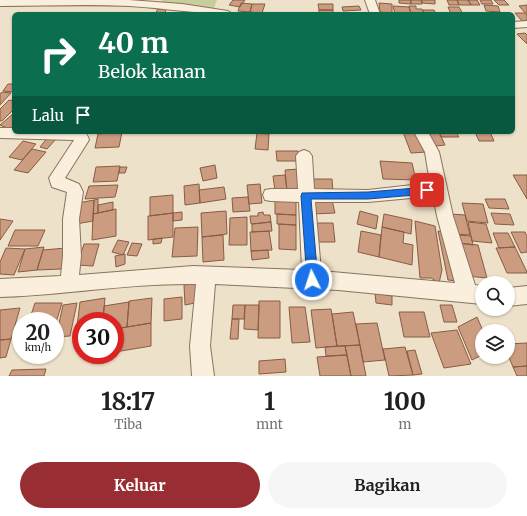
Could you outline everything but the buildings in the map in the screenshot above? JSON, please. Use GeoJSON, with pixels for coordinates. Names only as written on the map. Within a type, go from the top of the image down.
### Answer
{"type":"FeatureCollection","features":[{"type":"Feature","properties":{"kind":"street"},"geometry":{"type":"LineString","coordinates":[[370,0],[374,12]]}},
{"type":"Feature","properties":{"kind":"street"},"geometry":{"type":"LineString","coordinates":[[0,3],[128,3],[169,10],[198,12]]}},
{"type":"Feature","properties":{"kind":"street"},"geometry":{"type":"LineString","coordinates":[[515,25],[527,24]]}},
{"type":"Feature","properties":{"kind":"street"},"geometry":{"type":"LineString","coordinates":[[0,133],[12,133]]}},
{"type":"Feature","properties":{"kind":"street"},"geometry":{"type":"LineString","coordinates":[[69,285],[72,256],[71,219],[75,192],[73,188],[58,183],[57,178],[82,140],[78,134]]}},
{"type":"Feature","properties":{"kind":"street"},"geometry":{"type":"LineString","coordinates":[[0,288],[69,285],[165,276],[206,276],[312,280],[475,294],[445,216],[432,152],[422,134]]}},
{"type":"Feature","properties":{"kind":"street"},"geometry":{"type":"LineString","coordinates":[[304,156],[312,280]]}},
{"type":"Feature","properties":{"kind":"street"},"geometry":{"type":"LineString","coordinates":[[271,195],[368,196],[439,189]]}},
{"type":"Feature","properties":{"kind":"street"},"geometry":{"type":"LineString","coordinates":[[203,376],[200,346],[206,276]]}},
{"type":"Feature","properties":{"kind":"street"},"geometry":{"type":"LineString","coordinates":[[515,296],[527,294]]}},
{"type":"Feature","properties":{"kind":"green space"},"geometry":{"type":"Polygon","coordinates":[[[162,0],[217,0],[214,8],[161,3],[162,0]]]}},
{"type":"Feature","properties":{"kind":"route"},"geometry":{"type":"LineString","coordinates":[[312,280],[306,196],[368,196],[427,190]]}}]}
